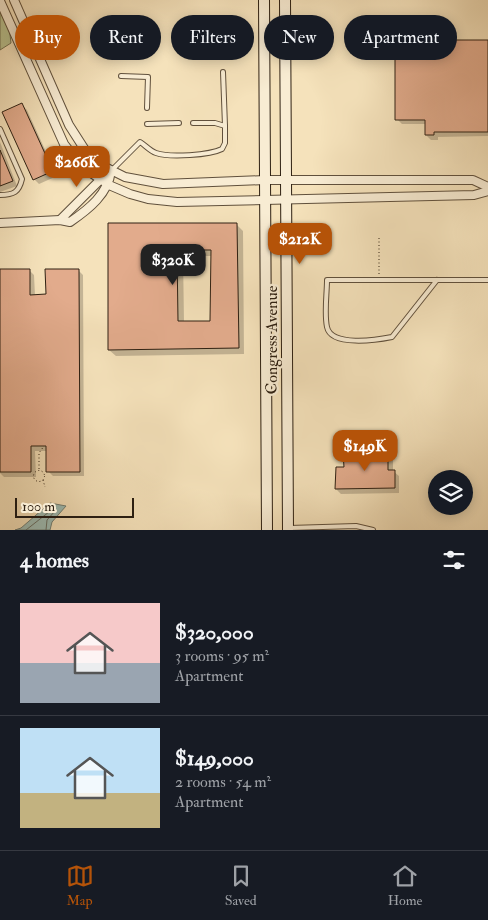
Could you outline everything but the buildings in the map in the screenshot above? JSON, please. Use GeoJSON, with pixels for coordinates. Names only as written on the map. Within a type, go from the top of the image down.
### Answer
{"type":"FeatureCollection","features":[{"type":"Feature","properties":{"kind":"main road","name":"Congress Avenue"},"geometry":{"type":"LineString","coordinates":[[264,0],[267,530]]}},
{"type":"Feature","properties":{"kind":"main road","name":"Congress Avenue"},"geometry":{"type":"LineString","coordinates":[[285,0],[288,199],[288,529]]}},
{"type":"Feature","properties":{"kind":"street"},"geometry":{"type":"LineString","coordinates":[[14,0],[20,15]]}},
{"type":"Feature","properties":{"kind":"street"},"geometry":{"type":"LineString","coordinates":[[0,1],[15,36]]}},
{"type":"Feature","properties":{"kind":"street"},"geometry":{"type":"LineString","coordinates":[[26,60],[64,144],[81,166],[100,180],[130,194],[163,201],[474,195],[488,191]]}},
{"type":"Feature","properties":{"kind":"street"},"geometry":{"type":"LineString","coordinates":[[40,60],[69,126],[85,150],[111,171],[134,180],[164,184],[265,180],[473,180],[488,187]]}},
{"type":"Feature","properties":{"kind":"street"},"geometry":{"type":"LineString","coordinates":[[60,220],[111,171]]}},
{"type":"Feature","properties":{"kind":"street"},"geometry":{"type":"LineString","coordinates":[[0,223],[60,220],[70,222],[86,211],[109,185],[111,171]]}},
{"type":"Feature","properties":{"kind":"lane"},"geometry":{"type":"LineString","coordinates":[[111,171],[140,142],[156,153],[166,154],[215,152],[222,149],[225,143],[223,72]]}},
{"type":"Feature","properties":{"kind":"lane"},"geometry":{"type":"LineString","coordinates":[[121,76],[148,77],[147,108]]}},
{"type":"Feature","properties":{"kind":"lane"},"geometry":{"type":"LineString","coordinates":[[147,124],[179,123]]}},
{"type":"Feature","properties":{"kind":"lane"},"geometry":{"type":"LineString","coordinates":[[193,123],[215,123],[225,126]]}},
{"type":"Feature","properties":{"kind":"lane"},"geometry":{"type":"LineString","coordinates":[[0,129],[22,179],[18,191],[14,194],[0,195]]}},
{"type":"Feature","properties":{"kind":"lane"},"geometry":{"type":"LineString","coordinates":[[437,280],[392,337],[358,340],[340,339],[330,334],[327,327],[327,280],[379,280],[437,280],[488,280]]}},
{"type":"Feature","properties":{"kind":"lane"},"geometry":{"type":"LineString","coordinates":[[288,529],[356,526],[373,530]]}},
{"type":"Feature","properties":{"kind":"path"},"geometry":{"type":"LineString","coordinates":[[379,237],[379,280]]}},
{"type":"Feature","properties":{"kind":"path"},"geometry":{"type":"LineString","coordinates":[[39,470],[39,453],[44,446]]}},
{"type":"Feature","properties":{"kind":"path"},"geometry":{"type":"LineString","coordinates":[[39,470],[34,473],[34,477],[39,481],[43,479]]}},
{"type":"Feature","properties":{"kind":"path"},"geometry":{"type":"LineString","coordinates":[[39,470],[44,473],[45,487]]}},
{"type":"Feature","properties":{"kind":"green space"},"geometry":{"type":"Polygon","coordinates":[[[0,8],[9,26],[11,43],[0,50],[0,8]]]}},
{"type":"Feature","properties":{"kind":"water"},"geometry":{"type":"Polygon","coordinates":[[[50,503],[66,506],[52,522],[50,530],[15,530],[21,528],[50,503]]]}}]}
